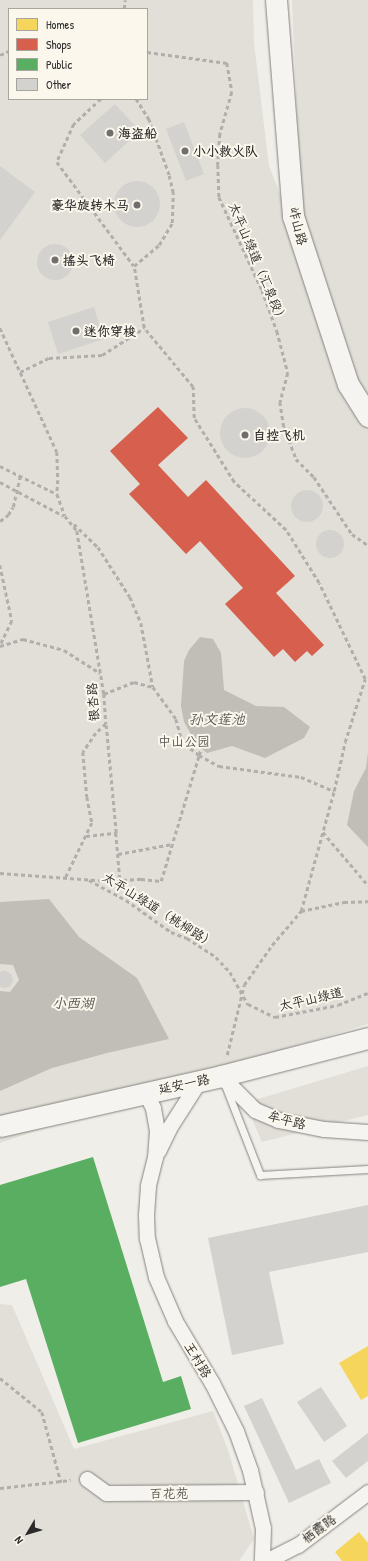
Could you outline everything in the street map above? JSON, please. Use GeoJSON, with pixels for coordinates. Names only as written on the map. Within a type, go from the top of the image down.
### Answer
{"type":"FeatureCollection","features":[{"type":"Feature","properties":{"kind":"street","name":"岞山路"},"geometry":{"type":"LineString","coordinates":[[276,0],[293,216],[348,384],[368,416]]}},
{"type":"Feature","properties":{"kind":"street","name":"延安一路"},"geometry":{"type":"LineString","coordinates":[[0,1126],[221,1076],[368,1038]]}},
{"type":"Feature","properties":{"kind":"street","name":"牟平路"},"geometry":{"type":"LineString","coordinates":[[221,1076],[255,1110],[278,1120],[324,1129],[368,1132]]}},
{"type":"Feature","properties":{"kind":"street","name":"王村路"},"geometry":{"type":"LineString","coordinates":[[155,1157],[170,1128],[199,1080]]}},
{"type":"Feature","properties":{"kind":"street","name":"王村路"},"geometry":{"type":"LineString","coordinates":[[145,1092],[153,1108],[156,1119],[155,1157],[148,1186],[146,1215],[147,1238],[156,1277],[175,1321],[212,1383],[236,1431],[256,1492],[263,1528],[262,1561]]}},
{"type":"Feature","properties":{"kind":"street"},"geometry":{"type":"LineString","coordinates":[[87,1478],[106,1493],[256,1492]]}},
{"type":"Feature","properties":{"kind":"street","name":"栖霞路"},"geometry":{"type":"LineString","coordinates":[[266,1561],[298,1545],[368,1492]]}},
{"type":"Feature","properties":{"kind":"lane"},"geometry":{"type":"LineString","coordinates":[[221,1076],[260,1175],[368,1169]]}},
{"type":"Feature","properties":{"kind":"path","name":"太平山绿道（汇泉段）"},"geometry":{"type":"LineString","coordinates":[[148,52],[227,63],[232,92],[220,134],[218,165],[219,198],[262,290],[277,331],[288,373],[280,402],[284,427],[296,459],[314,477],[352,534],[368,545]]}},
{"type":"Feature","properties":{"kind":"path"},"geometry":{"type":"LineString","coordinates":[[99,100],[74,124],[57,162],[134,266],[144,328],[193,387],[194,418],[234,482],[286,530],[319,583],[365,679],[345,742],[334,791],[301,911],[272,945],[244,985],[221,1076]]}},
{"type":"Feature","properties":{"kind":"path"},"geometry":{"type":"LineString","coordinates":[[134,266],[159,245],[172,223],[173,193],[169,175],[150,120],[137,100]]}},
{"type":"Feature","properties":{"kind":"path"},"geometry":{"type":"LineString","coordinates":[[0,328],[57,452],[57,494],[0,466]]}},
{"type":"Feature","properties":{"kind":"path"},"geometry":{"type":"LineString","coordinates":[[20,372],[49,358],[102,355],[144,328]]}},
{"type":"Feature","properties":{"kind":"path"},"geometry":{"type":"LineString","coordinates":[[0,521],[8,515],[12,507],[20,476]]}},
{"type":"Feature","properties":{"kind":"path","name":"银杏路"},"geometry":{"type":"LineString","coordinates":[[0,482],[65,516]]}},
{"type":"Feature","properties":{"kind":"path","name":"银杏路"},"geometry":{"type":"LineString","coordinates":[[57,494],[65,516],[77,531],[104,694],[106,724],[96,733],[83,752],[87,797],[92,823],[66,878]]}},
{"type":"Feature","properties":{"kind":"path"},"geometry":{"type":"LineString","coordinates":[[65,516],[98,547],[130,597],[141,623],[153,687],[176,718],[181,737],[185,744],[199,755],[219,766],[301,777],[334,791]]}},
{"type":"Feature","properties":{"kind":"path"},"geometry":{"type":"LineString","coordinates":[[0,565],[12,621],[0,646],[23,639],[64,650],[100,673]]}},
{"type":"Feature","properties":{"kind":"path"},"geometry":{"type":"LineString","coordinates":[[104,694],[134,682],[153,687]]}},
{"type":"Feature","properties":{"kind":"path"},"geometry":{"type":"LineString","coordinates":[[106,724],[120,880]]}},
{"type":"Feature","properties":{"kind":"path"},"geometry":{"type":"LineString","coordinates":[[87,878],[160,881],[205,736]]}},
{"type":"Feature","properties":{"kind":"path"},"geometry":{"type":"LineString","coordinates":[[323,832],[368,885]]}},
{"type":"Feature","properties":{"kind":"path"},"geometry":{"type":"LineString","coordinates":[[86,836],[116,833]]}},
{"type":"Feature","properties":{"kind":"path"},"geometry":{"type":"LineString","coordinates":[[118,854],[172,844]]}},
{"type":"Feature","properties":{"kind":"path","name":"太平山绿道（桃柳路）"},"geometry":{"type":"LineString","coordinates":[[0,873],[66,878],[87,878],[126,900],[171,932],[187,938],[216,957],[230,972],[242,993]]}},
{"type":"Feature","properties":{"kind":"path"},"geometry":{"type":"LineString","coordinates":[[301,911],[344,902],[368,901]]}},
{"type":"Feature","properties":{"kind":"path","name":"太平山绿道"},"geometry":{"type":"LineString","coordinates":[[242,993],[249,1005],[275,1018],[338,1005],[368,993]]}},
{"type":"Feature","properties":{"kind":"path"},"geometry":{"type":"LineString","coordinates":[[0,1378],[42,1412],[61,1482]]}},
{"type":"Feature","properties":{"kind":"path"},"geometry":{"type":"LineString","coordinates":[[0,1488],[87,1478]]}},
{"type":"Feature","properties":{"kind":"shaded area","name":"中山公园"},"geometry":{"type":"Polygon","coordinates":[[[0,0],[253,0],[254,43],[269,166],[368,416],[368,1024],[198,1076],[0,1143],[0,0]]]}},
{"type":"Feature","properties":{"kind":"shaded area"},"geometry":{"type":"Polygon","coordinates":[[[292,0],[368,0],[368,400],[356,380],[301,217],[292,0]]]}},
{"type":"Feature","properties":{"kind":"shaded area"},"geometry":{"type":"Polygon","coordinates":[[[368,1066],[368,1115],[262,1142],[245,1103],[368,1066]]]}},
{"type":"Feature","properties":{"kind":"shaded area","name":"百花苑"},"geometry":{"type":"Polygon","coordinates":[[[0,1304],[12,1305],[74,1449],[213,1411],[228,1450],[254,1539],[239,1561],[0,1561],[0,1304]]]}},
{"type":"Feature","properties":{"kind":"water","name":"孙文莲池"},"geometry":{"type":"Polygon","coordinates":[[[200,637],[213,639],[221,653],[224,690],[256,706],[284,707],[310,727],[304,738],[265,758],[232,746],[207,753],[197,745],[184,722],[181,706],[184,661],[189,650],[200,637]]]}},
{"type":"Feature","properties":{"kind":"water"},"geometry":{"type":"Polygon","coordinates":[[[368,752],[368,847],[347,825],[354,791],[366,768],[368,752]]]}},
{"type":"Feature","properties":{"kind":"water","name":"小西湖"},"geometry":{"type":"Polygon","coordinates":[[[49,899],[79,937],[137,978],[169,1039],[107,1053],[52,1068],[0,1091],[0,991],[10,992],[19,980],[13,965],[0,964],[0,902],[49,899]]]}},
{"type":"Feature","properties":{"kind":"building: Homes"},"geometry":{"type":"Polygon","coordinates":[[[368,1346],[368,1396],[361,1400],[339,1363],[368,1346]]]}},
{"type":"Feature","properties":{"kind":"building: Homes"},"geometry":{"type":"Polygon","coordinates":[[[359,1532],[368,1543],[368,1561],[342,1561],[335,1552],[359,1532]]]}},
{"type":"Feature","properties":{"kind":"building: Shops"},"geometry":{"type":"Polygon","coordinates":[[[158,407],[188,438],[158,465],[188,497],[206,480],[295,576],[276,593],[324,645],[312,656],[307,651],[295,662],[283,649],[274,657],[225,604],[243,588],[200,541],[186,554],[129,494],[140,484],[110,451],[158,407]]]}},
{"type":"Feature","properties":{"kind":"building: Public"},"geometry":{"type":"Polygon","coordinates":[[[93,1157],[163,1382],[181,1376],[191,1409],[78,1443],[26,1279],[0,1287],[0,1185],[93,1157]]]}},
{"type":"Feature","properties":{"kind":"building: Other","name":"海盗船"},"geometry":{"type":"Polygon","coordinates":[[[115,104],[140,131],[105,163],[80,135],[115,104]]]}},
{"type":"Feature","properties":{"kind":"building: Other","name":"小小救火队"},"geometry":{"type":"Polygon","coordinates":[[[184,122],[204,174],[186,181],[166,129],[184,122]]]}},
{"type":"Feature","properties":{"kind":"building: Other"},"geometry":{"type":"Polygon","coordinates":[[[0,166],[35,192],[0,240],[0,166]]]}},
{"type":"Feature","properties":{"kind":"building: Other","name":"豪华旋转木马"},"geometry":{"type":"Polygon","coordinates":[[[132,181],[142,181],[150,185],[156,191],[160,199],[160,209],[156,217],[150,223],[142,227],[132,227],[124,223],[118,217],[114,209],[114,199],[118,191],[124,185],[132,181]]]}},
{"type":"Feature","properties":{"kind":"building: Other","name":"摇头飞椅"},"geometry":{"type":"Polygon","coordinates":[[[55,244],[65,247],[70,252],[73,262],[70,272],[65,277],[55,280],[45,277],[40,272],[37,262],[40,252],[45,247],[55,244]]]}},
{"type":"Feature","properties":{"kind":"building: Other","name":"迷你穿梭"},"geometry":{"type":"Polygon","coordinates":[[[94,307],[104,339],[58,354],[48,322],[94,307]]]}},
{"type":"Feature","properties":{"kind":"building: Other","name":"自控飞机"},"geometry":{"type":"Polygon","coordinates":[[[245,408],[255,410],[263,415],[268,423],[270,433],[268,443],[263,451],[255,456],[245,458],[235,456],[227,451],[222,443],[220,433],[222,423],[227,415],[235,410],[245,408]]]}},
{"type":"Feature","properties":{"kind":"building: Other"},"geometry":{"type":"Polygon","coordinates":[[[307,490],[316,493],[320,497],[323,506],[320,515],[316,519],[307,522],[298,519],[294,515],[291,506],[294,497],[298,493],[307,490]]]}},
{"type":"Feature","properties":{"kind":"building: Other"},"geometry":{"type":"Polygon","coordinates":[[[330,530],[340,534],[344,544],[340,554],[330,558],[320,554],[316,544],[320,534],[330,530]]]}},
{"type":"Feature","properties":{"kind":"building: Other"},"geometry":{"type":"Polygon","coordinates":[[[5,970],[12,975],[13,981],[10,986],[5,988],[0,987],[0,972],[5,970]]]}},
{"type":"Feature","properties":{"kind":"building: Other"},"geometry":{"type":"Polygon","coordinates":[[[368,1205],[368,1252],[269,1272],[284,1344],[232,1355],[208,1238],[368,1205]]]}},
{"type":"Feature","properties":{"kind":"building: Other"},"geometry":{"type":"Polygon","coordinates":[[[321,1387],[347,1426],[324,1442],[297,1402],[321,1387]]]}},
{"type":"Feature","properties":{"kind":"building: Other"},"geometry":{"type":"Polygon","coordinates":[[[262,1398],[296,1470],[319,1459],[331,1483],[289,1503],[244,1406],[262,1398]]]}},
{"type":"Feature","properties":{"kind":"building: Other"},"geometry":{"type":"Polygon","coordinates":[[[368,1433],[368,1461],[346,1478],[332,1461],[368,1433]]]}},
{"type":"Feature","properties":{"kind":"place","name":"海盗船"},"geometry":{"type":"Point","coordinates":[110,133]}},
{"type":"Feature","properties":{"kind":"place","name":"小小救火队"},"geometry":{"type":"Point","coordinates":[185,151]}},
{"type":"Feature","properties":{"kind":"place","name":"豪华旋转木马"},"geometry":{"type":"Point","coordinates":[137,205]}},
{"type":"Feature","properties":{"kind":"place","name":"摇头飞椅"},"geometry":{"type":"Point","coordinates":[55,260]}},
{"type":"Feature","properties":{"kind":"place","name":"迷你穿梭"},"geometry":{"type":"Point","coordinates":[76,331]}},
{"type":"Feature","properties":{"kind":"place","name":"自控飞机"},"geometry":{"type":"Point","coordinates":[245,435]}}]}
